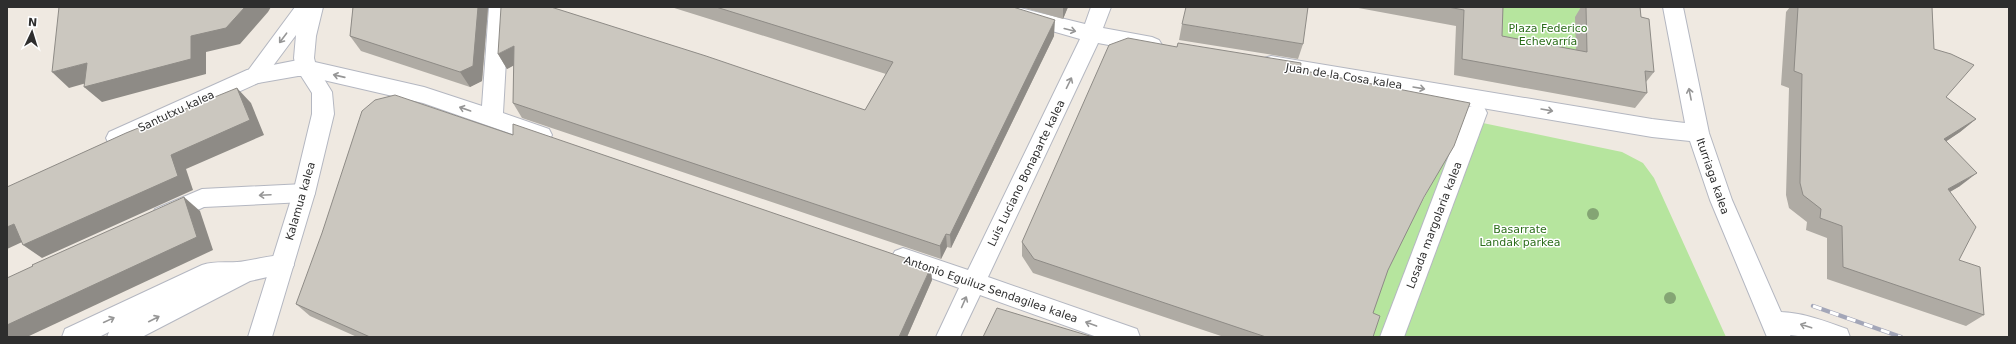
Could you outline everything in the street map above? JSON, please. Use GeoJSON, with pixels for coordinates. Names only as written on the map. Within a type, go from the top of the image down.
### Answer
{"type":"FeatureCollection","features":[{"type":"Feature","properties":{"kind":"street","name":"Santutxu kalea"},"geometry":{"type":"LineString","coordinates":[[97,148],[245,79],[306,7]]}},
{"type":"Feature","properties":{"kind":"street"},"geometry":{"type":"LineString","coordinates":[[306,68],[304,58],[306,36],[313,7]]}},
{"type":"Feature","properties":{"kind":"street"},"geometry":{"type":"LineString","coordinates":[[492,119],[499,7]]}},
{"type":"Feature","properties":{"kind":"street"},"geometry":{"type":"LineString","coordinates":[[992,7],[1038,22],[1092,35],[1171,48]]}},
{"type":"Feature","properties":{"kind":"street","name":"Luis Luciano Bonaparte kalea"},"geometry":{"type":"LineString","coordinates":[[948,337],[1092,35],[1101,7]]}},
{"type":"Feature","properties":{"kind":"street","name":"Iturriaga kalea"},"geometry":{"type":"LineString","coordinates":[[1672,7],[1698,132],[1721,200],[1776,330]]}},
{"type":"Feature","properties":{"kind":"street","name":"Juan de la Cosa kalea"},"geometry":{"type":"LineString","coordinates":[[1250,61],[1652,128],[1698,132]]}},
{"type":"Feature","properties":{"kind":"street"},"geometry":{"type":"LineString","coordinates":[[245,79],[280,70],[306,68],[424,95],[560,142]]}},
{"type":"Feature","properties":{"kind":"street","name":"Kalamua kalea"},"geometry":{"type":"LineString","coordinates":[[260,337],[304,193],[323,114],[322,92],[306,68]]}},
{"type":"Feature","properties":{"kind":"street","name":"Losada margolaria kalea"},"geometry":{"type":"LineString","coordinates":[[1392,337],[1476,113]]}},
{"type":"Feature","properties":{"kind":"street"},"geometry":{"type":"LineString","coordinates":[[144,224],[202,198],[304,193]]}},
{"type":"Feature","properties":{"kind":"street","name":"Antonio Eguiluz Sendagilea kalea"},"geometry":{"type":"LineString","coordinates":[[880,251],[1128,337]]}},
{"type":"Feature","properties":{"kind":"street"},"geometry":{"type":"LineString","coordinates":[[119,337],[244,272],[265,266],[282,265]]}},
{"type":"Feature","properties":{"kind":"street"},"geometry":{"type":"LineString","coordinates":[[74,337],[210,272],[244,272]]}},
{"type":"Feature","properties":{"kind":"street"},"geometry":{"type":"LineString","coordinates":[[1776,330],[1800,324],[1838,337]]}},
{"type":"Feature","properties":{"kind":"green space","name":"Plaza Federico Echevarría"},"geometry":{"type":"Polygon","coordinates":[[[1494,7],[1586,7],[1600,72],[1493,52],[1494,7]]]}},
{"type":"Feature","properties":{"kind":"green space","name":"Basarrate Landak parkea"},"geometry":{"type":"Polygon","coordinates":[[[1454,117],[1622,152],[1643,163],[1654,178],[1726,337],[1369,337],[1366,326],[1380,283],[1462,125],[1454,117]]]}},
{"type":"Feature","properties":{"kind":"building"},"geometry":{"type":"Polygon","coordinates":[[[59,7],[245,7],[226,28],[191,36],[191,59],[84,87],[87,63],[52,72],[59,7]]]}},
{"type":"Feature","properties":{"kind":"building"},"geometry":{"type":"Polygon","coordinates":[[[353,7],[478,7],[473,66],[460,72],[350,36],[353,7]]]}},
{"type":"Feature","properties":{"kind":"building"},"geometry":{"type":"Polygon","coordinates":[[[501,7],[551,7],[706,56],[865,110],[893,62],[716,7],[1013,7],[1055,20],[950,235],[946,234],[940,246],[513,103],[514,46],[498,54],[501,7]]]}},
{"type":"Feature","properties":{"kind":"building"},"geometry":{"type":"Polygon","coordinates":[[[1186,7],[1308,7],[1303,44],[1182,24],[1186,7]]]}},
{"type":"Feature","properties":{"kind":"building"},"geometry":{"type":"Polygon","coordinates":[[[1448,7],[1503,7],[1502,36],[1587,52],[1586,7],[1640,7],[1641,17],[1649,19],[1654,72],[1645,71],[1647,93],[1462,59],[1464,10],[1448,7]]]}},
{"type":"Feature","properties":{"kind":"building"},"geometry":{"type":"Polygon","coordinates":[[[1798,7],[1932,7],[1934,49],[1951,54],[1974,65],[1946,97],[1976,119],[1944,139],[1977,173],[1948,189],[1976,227],[1959,260],[1980,267],[1984,315],[1843,267],[1842,226],[1820,218],[1821,209],[1803,195],[1800,183],[1802,74],[1794,71],[1798,7]]]}},
{"type":"Feature","properties":{"kind":"building"},"geometry":{"type":"Polygon","coordinates":[[[1128,38],[1177,47],[1178,43],[1301,63],[1300,70],[1470,103],[1454,146],[1424,197],[1388,270],[1373,313],[1380,316],[1373,337],[1266,337],[1034,259],[1022,242],[1109,45],[1128,38]]]}},
{"type":"Feature","properties":{"kind":"building"},"geometry":{"type":"Polygon","coordinates":[[[237,88],[250,120],[171,155],[178,176],[23,245],[14,224],[7,227],[7,187],[126,133],[237,88]]]}},
{"type":"Feature","properties":{"kind":"building"},"geometry":{"type":"Polygon","coordinates":[[[395,95],[513,135],[513,124],[931,267],[899,337],[370,337],[296,304],[322,233],[362,111],[375,100],[395,95]]]}},
{"type":"Feature","properties":{"kind":"building"},"geometry":{"type":"Polygon","coordinates":[[[184,197],[197,237],[7,325],[7,278],[33,266],[32,265],[184,197]]]}},
{"type":"Feature","properties":{"kind":"building"},"geometry":{"type":"Polygon","coordinates":[[[997,308],[1093,337],[983,337],[997,308]]]}},
{"type":"Feature","properties":{"kind":"railway"},"geometry":{"type":"LineString","coordinates":[[1813,306],[1901,337]]}}]}
